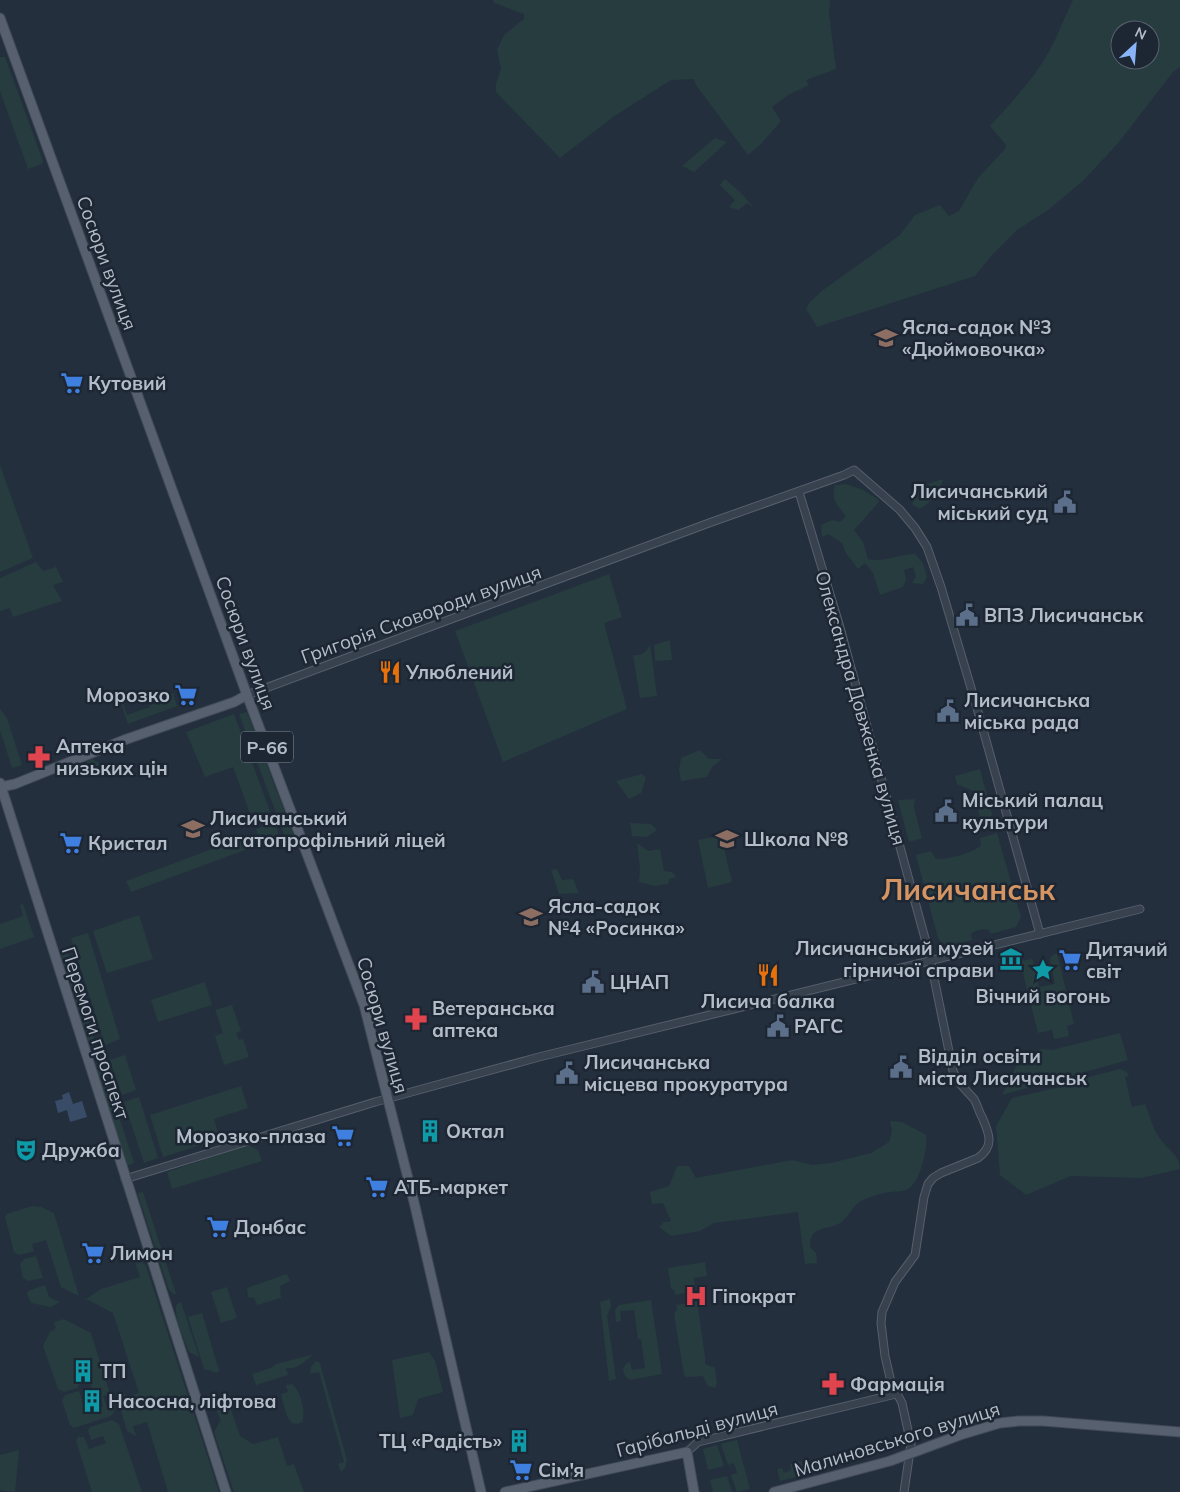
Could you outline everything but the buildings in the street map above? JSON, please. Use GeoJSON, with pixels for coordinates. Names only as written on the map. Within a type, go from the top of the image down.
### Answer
{"type":"FeatureCollection","features":[{"type":"Feature","properties":{"kind":"main road","name":"Сосюри вулиця"},"geometry":{"type":"LineString","coordinates":[[0,18],[248,695],[364,1005],[414,1202],[481,1492]]}},
{"type":"Feature","properties":{"kind":"main road","name":"Григорія Сковороди вулиця"},"geometry":{"type":"LineString","coordinates":[[0,786],[15,784],[124,740],[234,702],[248,695]]}},
{"type":"Feature","properties":{"kind":"main road","name":"Перемоги проспект"},"geometry":{"type":"LineString","coordinates":[[0,786],[226,1492]]}},
{"type":"Feature","properties":{"kind":"main road","name":"Малиновського вулиця"},"geometry":{"type":"LineString","coordinates":[[774,1492],[857,1471],[1000,1423],[1019,1421],[1180,1432]]}},
{"type":"Feature","properties":{"kind":"main road","name":"Гарібальді вулиця"},"geometry":{"type":"LineString","coordinates":[[505,1492],[687,1452]]}},
{"type":"Feature","properties":{"kind":"main road"},"geometry":{"type":"LineString","coordinates":[[687,1452],[694,1492]]}},
{"type":"Feature","properties":{"kind":"street","name":"Григорія Сковороди вулиця"},"geometry":{"type":"LineString","coordinates":[[248,695],[854,470],[900,510],[915,528],[927,547],[974,698],[1040,934]]}},
{"type":"Feature","properties":{"kind":"street","name":"Олександра Довженка вулиця"},"geometry":{"type":"LineString","coordinates":[[799,492],[839,624],[930,962],[953,1071],[959,1084],[974,1100],[988,1128],[989,1140],[986,1150],[978,1158],[937,1175],[928,1184],[924,1197],[915,1255],[895,1282],[882,1312],[881,1323],[885,1356],[896,1394]]}},
{"type":"Feature","properties":{"kind":"street"},"geometry":{"type":"LineString","coordinates":[[126,1179],[388,1099],[539,1057],[1140,909]]}},
{"type":"Feature","properties":{"kind":"street"},"geometry":{"type":"LineString","coordinates":[[896,1394],[902,1403],[911,1444],[904,1492]]}},
{"type":"Feature","properties":{"kind":"street","name":"Гарібальді вулиця"},"geometry":{"type":"LineString","coordinates":[[687,1452],[698,1442],[896,1394]]}},
{"type":"Feature","properties":{"kind":"green space"},"geometry":{"type":"Polygon","coordinates":[[[493,0],[830,0],[829,14],[836,69],[806,80],[809,85],[788,95],[772,107],[781,121],[761,144],[748,155],[696,85],[694,79],[671,80],[613,117],[560,158],[496,92],[496,84],[501,68],[497,50],[504,35],[524,19],[524,14],[494,3],[493,0]]]}},
{"type":"Feature","properties":{"kind":"green space"},"geometry":{"type":"Polygon","coordinates":[[[1073,0],[1180,0],[1180,67],[1173,72],[1119,142],[1084,180],[1048,210],[1017,230],[992,255],[975,276],[817,327],[806,309],[810,302],[823,290],[900,235],[915,215],[940,205],[949,216],[959,211],[978,178],[1005,149],[1006,145],[990,126],[1019,94],[1038,69],[1052,45],[1073,0]]]}},
{"type":"Feature","properties":{"kind":"green space"},"geometry":{"type":"Polygon","coordinates":[[[0,57],[5,57],[43,161],[42,164],[28,169],[0,91],[0,57]]]}},
{"type":"Feature","properties":{"kind":"green space"},"geometry":{"type":"Polygon","coordinates":[[[715,138],[727,142],[694,172],[682,166],[715,138]]]}},
{"type":"Feature","properties":{"kind":"green space"},"geometry":{"type":"Polygon","coordinates":[[[725,179],[754,208],[747,203],[739,210],[729,207],[735,200],[720,185],[725,179]]]}},
{"type":"Feature","properties":{"kind":"green space"},"geometry":{"type":"Polygon","coordinates":[[[0,465],[33,558],[0,572],[0,465]]]}},
{"type":"Feature","properties":{"kind":"green space"},"geometry":{"type":"Polygon","coordinates":[[[943,479],[935,497],[929,503],[920,509],[912,504],[914,500],[910,493],[925,485],[943,479]]]}},
{"type":"Feature","properties":{"kind":"green space"},"geometry":{"type":"Polygon","coordinates":[[[846,484],[863,490],[878,499],[879,502],[854,530],[863,542],[868,559],[880,560],[915,554],[923,563],[927,577],[923,584],[912,583],[916,576],[913,567],[904,570],[906,580],[903,587],[880,595],[873,573],[865,563],[858,569],[846,553],[842,543],[828,534],[822,537],[821,525],[832,520],[840,522],[846,516],[834,498],[834,490],[835,485],[846,484]]]}},
{"type":"Feature","properties":{"kind":"green space"},"geometry":{"type":"Polygon","coordinates":[[[36,562],[43,571],[56,567],[63,582],[53,585],[62,601],[13,617],[10,608],[0,611],[0,578],[36,562]]]}},
{"type":"Feature","properties":{"kind":"green space"},"geometry":{"type":"Polygon","coordinates":[[[609,574],[622,617],[604,623],[627,709],[503,762],[455,631],[609,574]]]}},
{"type":"Feature","properties":{"kind":"green space"},"geometry":{"type":"Polygon","coordinates":[[[670,640],[672,660],[655,661],[654,645],[670,640]]]}},
{"type":"Feature","properties":{"kind":"green space"},"geometry":{"type":"Polygon","coordinates":[[[650,644],[657,696],[640,698],[633,655],[644,653],[650,644]]]}},
{"type":"Feature","properties":{"kind":"green space"},"geometry":{"type":"Polygon","coordinates":[[[173,693],[177,706],[128,724],[121,703],[123,703],[127,715],[150,707],[148,702],[173,693]]]}},
{"type":"Feature","properties":{"kind":"green space"},"geometry":{"type":"Polygon","coordinates":[[[0,709],[7,718],[22,765],[12,768],[0,730],[0,709]]]}},
{"type":"Feature","properties":{"kind":"green space"},"geometry":{"type":"Polygon","coordinates":[[[247,712],[293,834],[293,840],[287,842],[239,714],[247,712]]]}},
{"type":"Feature","properties":{"kind":"green space"},"geometry":{"type":"Polygon","coordinates":[[[234,714],[270,811],[268,816],[253,822],[233,767],[205,777],[186,732],[234,714]]]}},
{"type":"Feature","properties":{"kind":"green space"},"geometry":{"type":"Polygon","coordinates":[[[700,750],[709,759],[722,759],[712,767],[707,777],[681,781],[679,770],[681,758],[700,750]]]}},
{"type":"Feature","properties":{"kind":"green space"},"geometry":{"type":"Polygon","coordinates":[[[92,759],[99,763],[98,772],[93,777],[80,773],[78,769],[80,765],[92,759]]]}},
{"type":"Feature","properties":{"kind":"green space"},"geometry":{"type":"Polygon","coordinates":[[[980,769],[993,818],[981,822],[973,791],[957,784],[955,776],[980,769]]]}},
{"type":"Feature","properties":{"kind":"green space"},"geometry":{"type":"Polygon","coordinates":[[[642,774],[646,778],[641,793],[629,799],[616,781],[642,774]]]}},
{"type":"Feature","properties":{"kind":"green space"},"geometry":{"type":"Polygon","coordinates":[[[915,799],[914,808],[922,838],[909,842],[898,800],[915,799]]]}},
{"type":"Feature","properties":{"kind":"green space"},"geometry":{"type":"Polygon","coordinates":[[[630,823],[651,824],[657,830],[647,837],[632,836],[630,823]]]}},
{"type":"Feature","properties":{"kind":"green space"},"geometry":{"type":"Polygon","coordinates":[[[271,824],[276,826],[280,838],[262,844],[256,829],[271,824]]]}},
{"type":"Feature","properties":{"kind":"green space"},"geometry":{"type":"Polygon","coordinates":[[[997,833],[1021,917],[1016,927],[991,934],[987,929],[977,930],[971,934],[972,940],[949,946],[938,938],[916,855],[931,851],[935,858],[939,859],[959,856],[978,848],[981,845],[980,838],[997,833]]]}},
{"type":"Feature","properties":{"kind":"green space"},"geometry":{"type":"Polygon","coordinates":[[[250,835],[256,846],[131,892],[126,881],[250,835]]]}},
{"type":"Feature","properties":{"kind":"green space"},"geometry":{"type":"Polygon","coordinates":[[[721,835],[732,882],[708,888],[698,840],[721,835]]]}},
{"type":"Feature","properties":{"kind":"green space"},"geometry":{"type":"Polygon","coordinates":[[[637,843],[648,851],[660,849],[664,871],[672,872],[676,877],[669,879],[668,884],[655,886],[639,882],[640,868],[637,843]]]}},
{"type":"Feature","properties":{"kind":"green space"},"geometry":{"type":"Polygon","coordinates":[[[557,869],[562,880],[573,879],[579,893],[559,894],[551,870],[557,869]]]}},
{"type":"Feature","properties":{"kind":"green space"},"geometry":{"type":"Polygon","coordinates":[[[23,904],[34,937],[0,949],[0,924],[23,916],[20,905],[23,904]]]}},
{"type":"Feature","properties":{"kind":"green space"},"geometry":{"type":"Polygon","coordinates":[[[139,915],[153,959],[107,973],[93,931],[139,915]]]}},
{"type":"Feature","properties":{"kind":"green space"},"geometry":{"type":"Polygon","coordinates":[[[88,933],[120,1039],[105,1045],[71,938],[88,933]]]}},
{"type":"Feature","properties":{"kind":"green space"},"geometry":{"type":"Polygon","coordinates":[[[901,943],[904,954],[878,960],[875,949],[901,943]]]}},
{"type":"Feature","properties":{"kind":"green space"},"geometry":{"type":"Polygon","coordinates":[[[67,949],[95,1042],[89,1044],[60,952],[67,949]]]}},
{"type":"Feature","properties":{"kind":"green space"},"geometry":{"type":"Polygon","coordinates":[[[1057,953],[1074,1024],[1067,1026],[1069,1036],[1054,1039],[1052,1030],[1038,1033],[1020,961],[1033,959],[1039,987],[1055,984],[1050,959],[1057,953]]]}},
{"type":"Feature","properties":{"kind":"green space"},"geometry":{"type":"Polygon","coordinates":[[[205,982],[212,1005],[158,1022],[151,1000],[205,982]]]}},
{"type":"Feature","properties":{"kind":"green space"},"geometry":{"type":"Polygon","coordinates":[[[232,1005],[241,1031],[236,1033],[239,1040],[243,1039],[249,1057],[224,1065],[215,1036],[223,1033],[215,1010],[232,1005]]]}},
{"type":"Feature","properties":{"kind":"green space"},"geometry":{"type":"Polygon","coordinates":[[[1120,1033],[1128,1060],[1002,1095],[1021,1056],[1041,1049],[1052,1050],[1120,1033]]]}},
{"type":"Feature","properties":{"kind":"green space"},"geometry":{"type":"Polygon","coordinates":[[[125,1055],[136,1090],[122,1095],[110,1060],[125,1055]]]}},
{"type":"Feature","properties":{"kind":"green space"},"geometry":{"type":"Polygon","coordinates":[[[103,1067],[134,1163],[127,1166],[97,1070],[103,1067]]]}},
{"type":"Feature","properties":{"kind":"green space"},"geometry":{"type":"Polygon","coordinates":[[[1120,1069],[1127,1072],[1129,1076],[1125,1077],[1132,1107],[1145,1104],[1158,1136],[1176,1156],[1180,1169],[1141,1178],[1071,1176],[1026,1195],[1000,1175],[996,1126],[1012,1098],[1065,1086],[1085,1078],[1120,1069]]]}},
{"type":"Feature","properties":{"kind":"green space"},"geometry":{"type":"Polygon","coordinates":[[[241,1086],[248,1108],[214,1119],[220,1139],[163,1157],[150,1115],[241,1086]]]}},
{"type":"Feature","properties":{"kind":"green space"},"geometry":{"type":"Polygon","coordinates":[[[139,1097],[158,1158],[144,1163],[124,1102],[139,1097]]]}},
{"type":"Feature","properties":{"kind":"green space"},"geometry":{"type":"Polygon","coordinates":[[[890,1121],[902,1122],[926,1135],[926,1148],[919,1174],[911,1187],[904,1191],[883,1193],[861,1201],[843,1221],[813,1234],[810,1247],[816,1253],[817,1263],[805,1264],[798,1212],[714,1223],[700,1231],[671,1236],[659,1227],[664,1222],[671,1221],[663,1203],[652,1204],[650,1192],[669,1186],[677,1166],[689,1166],[696,1178],[792,1160],[812,1165],[831,1163],[871,1153],[889,1142],[892,1131],[890,1121]]]}},
{"type":"Feature","properties":{"kind":"green space"},"geometry":{"type":"Polygon","coordinates":[[[248,1145],[258,1150],[262,1161],[172,1189],[167,1172],[248,1145]]]}},
{"type":"Feature","properties":{"kind":"green space"},"geometry":{"type":"Polygon","coordinates":[[[143,1192],[175,1295],[169,1290],[138,1195],[138,1193],[143,1192]]]}},
{"type":"Feature","properties":{"kind":"green space"},"geometry":{"type":"Polygon","coordinates":[[[32,1206],[41,1207],[54,1213],[79,1296],[61,1287],[46,1240],[32,1244],[34,1251],[20,1255],[14,1252],[5,1217],[7,1214],[32,1206]]]}},
{"type":"Feature","properties":{"kind":"green space"},"geometry":{"type":"Polygon","coordinates":[[[36,1256],[43,1278],[28,1281],[23,1278],[20,1264],[24,1259],[36,1256]]]}},
{"type":"Feature","properties":{"kind":"green space"},"geometry":{"type":"Polygon","coordinates":[[[135,1262],[142,1262],[146,1266],[219,1492],[168,1492],[147,1422],[133,1426],[136,1436],[127,1431],[116,1394],[124,1392],[126,1397],[139,1393],[113,1313],[86,1299],[101,1289],[140,1277],[135,1262]]]}},
{"type":"Feature","properties":{"kind":"green space"},"geometry":{"type":"Polygon","coordinates":[[[705,1262],[707,1276],[694,1278],[695,1287],[689,1288],[685,1293],[675,1295],[675,1291],[671,1288],[668,1268],[705,1262]]]}},
{"type":"Feature","properties":{"kind":"green space"},"geometry":{"type":"Polygon","coordinates":[[[287,1274],[290,1281],[280,1286],[281,1298],[257,1305],[254,1298],[248,1297],[247,1288],[287,1274]]]}},
{"type":"Feature","properties":{"kind":"green space"},"geometry":{"type":"Polygon","coordinates":[[[45,1285],[49,1297],[60,1302],[51,1307],[31,1303],[27,1294],[28,1291],[45,1285]]]}},
{"type":"Feature","properties":{"kind":"green space"},"geometry":{"type":"Polygon","coordinates":[[[227,1287],[237,1318],[221,1323],[211,1292],[227,1287]]]}},
{"type":"Feature","properties":{"kind":"green space"},"geometry":{"type":"Polygon","coordinates":[[[610,1299],[611,1307],[607,1315],[616,1379],[609,1381],[600,1302],[610,1299]]]}},
{"type":"Feature","properties":{"kind":"green space"},"geometry":{"type":"Polygon","coordinates":[[[651,1300],[662,1374],[630,1380],[625,1376],[623,1369],[627,1363],[630,1362],[632,1370],[645,1368],[641,1339],[638,1339],[634,1310],[620,1311],[621,1321],[616,1322],[615,1310],[619,1305],[651,1300]]]}},
{"type":"Feature","properties":{"kind":"green space"},"geometry":{"type":"Polygon","coordinates":[[[697,1301],[705,1364],[715,1368],[717,1384],[715,1388],[708,1386],[703,1376],[687,1377],[684,1375],[674,1314],[677,1309],[676,1305],[697,1301]]]}},
{"type":"Feature","properties":{"kind":"green space"},"geometry":{"type":"Polygon","coordinates":[[[181,1302],[199,1357],[189,1352],[180,1327],[176,1308],[177,1304],[181,1302]]]}},
{"type":"Feature","properties":{"kind":"green space"},"geometry":{"type":"Polygon","coordinates":[[[202,1313],[219,1370],[217,1373],[204,1369],[188,1317],[202,1313]]]}},
{"type":"Feature","properties":{"kind":"green space"},"geometry":{"type":"Polygon","coordinates":[[[64,1319],[91,1333],[110,1394],[103,1396],[107,1408],[113,1406],[115,1411],[111,1416],[74,1428],[70,1425],[62,1401],[65,1395],[79,1391],[86,1412],[103,1406],[98,1390],[93,1391],[87,1374],[92,1372],[90,1365],[74,1371],[79,1385],[77,1388],[64,1392],[58,1389],[43,1346],[51,1330],[53,1331],[56,1327],[54,1325],[55,1322],[64,1319]]]}},
{"type":"Feature","properties":{"kind":"green space"},"geometry":{"type":"Polygon","coordinates":[[[429,1352],[435,1361],[443,1392],[418,1399],[413,1415],[400,1418],[392,1360],[429,1352]]]}},
{"type":"Feature","properties":{"kind":"green space"},"geometry":{"type":"Polygon","coordinates":[[[314,1354],[294,1368],[286,1368],[288,1375],[256,1385],[252,1374],[271,1368],[276,1364],[314,1354]]]}},
{"type":"Feature","properties":{"kind":"green space"},"geometry":{"type":"Polygon","coordinates":[[[316,1361],[320,1363],[347,1460],[345,1468],[341,1472],[338,1464],[344,1462],[319,1372],[310,1374],[311,1367],[316,1361]]]}},
{"type":"Feature","properties":{"kind":"green space"},"geometry":{"type":"Polygon","coordinates":[[[292,1384],[298,1391],[304,1413],[302,1422],[297,1424],[293,1423],[287,1416],[281,1394],[288,1392],[286,1385],[292,1384]]]}},
{"type":"Feature","properties":{"kind":"green space"},"geometry":{"type":"Polygon","coordinates":[[[225,1399],[228,1401],[240,1436],[253,1444],[278,1437],[287,1466],[294,1464],[304,1492],[234,1492],[214,1432],[220,1421],[223,1428],[217,1411],[225,1399]]]}},
{"type":"Feature","properties":{"kind":"green space"},"geometry":{"type":"Polygon","coordinates":[[[112,1420],[119,1424],[142,1492],[92,1492],[76,1441],[78,1437],[84,1437],[89,1449],[106,1443],[103,1436],[91,1440],[88,1430],[90,1427],[112,1420]]]}},
{"type":"Feature","properties":{"kind":"green space"},"geometry":{"type":"Polygon","coordinates":[[[737,1440],[750,1489],[737,1492],[731,1475],[737,1473],[734,1463],[728,1465],[721,1444],[737,1440]]]}},
{"type":"Feature","properties":{"kind":"green space"},"geometry":{"type":"Polygon","coordinates":[[[717,1445],[724,1466],[708,1470],[703,1449],[717,1445]]]}},
{"type":"Feature","properties":{"kind":"green space"},"geometry":{"type":"Polygon","coordinates":[[[19,1450],[15,1492],[0,1490],[0,1455],[19,1450]]]}},
{"type":"Feature","properties":{"kind":"green space"},"geometry":{"type":"Polygon","coordinates":[[[824,1459],[827,1470],[780,1481],[777,1469],[782,1468],[784,1473],[791,1470],[790,1464],[801,1461],[803,1465],[824,1459]]]}},
{"type":"Feature","properties":{"kind":"green space"},"geometry":{"type":"Polygon","coordinates":[[[727,1476],[732,1492],[713,1492],[710,1480],[727,1476]]]}},
{"type":"Feature","properties":{"kind":"water"},"geometry":{"type":"Polygon","coordinates":[[[69,1092],[73,1104],[82,1101],[87,1117],[70,1122],[67,1110],[58,1113],[55,1101],[63,1099],[62,1095],[69,1092]]]}},
{"type":"Feature","properties":{"kind":"place","name":"Ясла-садок №3 «Дюймовочка»"},"geometry":{"type":"Point","coordinates":[886,338]}},
{"type":"Feature","properties":{"kind":"place","name":"Кутовий"},"geometry":{"type":"Point","coordinates":[72,383]}},
{"type":"Feature","properties":{"kind":"place","name":"Лисичанський міський суд"},"geometry":{"type":"Point","coordinates":[1065,502]}},
{"type":"Feature","properties":{"kind":"place","name":"ВПЗ Лисичанськ"},"geometry":{"type":"Point","coordinates":[967,615]}},
{"type":"Feature","properties":{"kind":"place","name":"Улюблений"},"geometry":{"type":"Point","coordinates":[390,672]}},
{"type":"Feature","properties":{"kind":"place","name":"Морозко"},"geometry":{"type":"Point","coordinates":[186,695]}},
{"type":"Feature","properties":{"kind":"place","name":"Лисичанська міська рада"},"geometry":{"type":"Point","coordinates":[948,711]}},
{"type":"Feature","properties":{"kind":"place","name":"Аптека низьких цін"},"geometry":{"type":"Point","coordinates":[39,757]}},
{"type":"Feature","properties":{"kind":"place","name":"Міський палац культури"},"geometry":{"type":"Point","coordinates":[946,811]}},
{"type":"Feature","properties":{"kind":"place","name":"Лисичанський багатопрофільний ліцей"},"geometry":{"type":"Point","coordinates":[193,829]}},
{"type":"Feature","properties":{"kind":"place","name":"Школа №8"},"geometry":{"type":"Point","coordinates":[727,839]}},
{"type":"Feature","properties":{"kind":"place","name":"Кристал"},"geometry":{"type":"Point","coordinates":[71,843]}},
{"type":"Feature","properties":{"kind":"place","name":"Ясла-садок №4 «Росинка»"},"geometry":{"type":"Point","coordinates":[531,917]}},
{"type":"Feature","properties":{"kind":"place","name":"Лисичанський музей гірничої справи"},"geometry":{"type":"Point","coordinates":[1011,959]}},
{"type":"Feature","properties":{"kind":"place","name":"Дитячий світ"},"geometry":{"type":"Point","coordinates":[1070,960]}},
{"type":"Feature","properties":{"kind":"place","name":"Вічний вогонь"},"geometry":{"type":"Point","coordinates":[1043,970]}},
{"type":"Feature","properties":{"kind":"place","name":"Лисича балка"},"geometry":{"type":"Point","coordinates":[768,975]}},
{"type":"Feature","properties":{"kind":"place","name":"ЦНАП"},"geometry":{"type":"Point","coordinates":[593,982]}},
{"type":"Feature","properties":{"kind":"place","name":"Ветеранська аптека"},"geometry":{"type":"Point","coordinates":[416,1019]}},
{"type":"Feature","properties":{"kind":"place","name":"РАГС"},"geometry":{"type":"Point","coordinates":[778,1026]}},
{"type":"Feature","properties":{"kind":"place","name":"Відділ освіти міста Лисичанськ"},"geometry":{"type":"Point","coordinates":[901,1067]}},
{"type":"Feature","properties":{"kind":"place","name":"Лисичанська місцева прокуратура"},"geometry":{"type":"Point","coordinates":[567,1073]}},
{"type":"Feature","properties":{"kind":"place","name":"Октал"},"geometry":{"type":"Point","coordinates":[430,1131]}},
{"type":"Feature","properties":{"kind":"place","name":"Морозко-плаза"},"geometry":{"type":"Point","coordinates":[343,1136]}},
{"type":"Feature","properties":{"kind":"place","name":"Дружба"},"geometry":{"type":"Point","coordinates":[26,1150]}},
{"type":"Feature","properties":{"kind":"place","name":"АТБ-маркет"},"geometry":{"type":"Point","coordinates":[377,1187]}},
{"type":"Feature","properties":{"kind":"place","name":"Донбас"},"geometry":{"type":"Point","coordinates":[218,1227]}},
{"type":"Feature","properties":{"kind":"place","name":"Лимон"},"geometry":{"type":"Point","coordinates":[93,1253]}},
{"type":"Feature","properties":{"kind":"place","name":"Гіпократ"},"geometry":{"type":"Point","coordinates":[696,1296]}},
{"type":"Feature","properties":{"kind":"place","name":"ТП"},"geometry":{"type":"Point","coordinates":[83,1371]}},
{"type":"Feature","properties":{"kind":"place","name":"Фармація"},"geometry":{"type":"Point","coordinates":[833,1384]}},
{"type":"Feature","properties":{"kind":"place","name":"Насосна, ліфтова"},"geometry":{"type":"Point","coordinates":[92,1401]}},
{"type":"Feature","properties":{"kind":"place","name":"ТЦ «Радість»"},"geometry":{"type":"Point","coordinates":[519,1441]}},
{"type":"Feature","properties":{"kind":"place","name":"Сім'я"},"geometry":{"type":"Point","coordinates":[521,1470]}},
{"type":"Feature","properties":{"kind":"district","name":"Лисичанськ"},"geometry":{"type":"Point","coordinates":[968,889]}}]}
